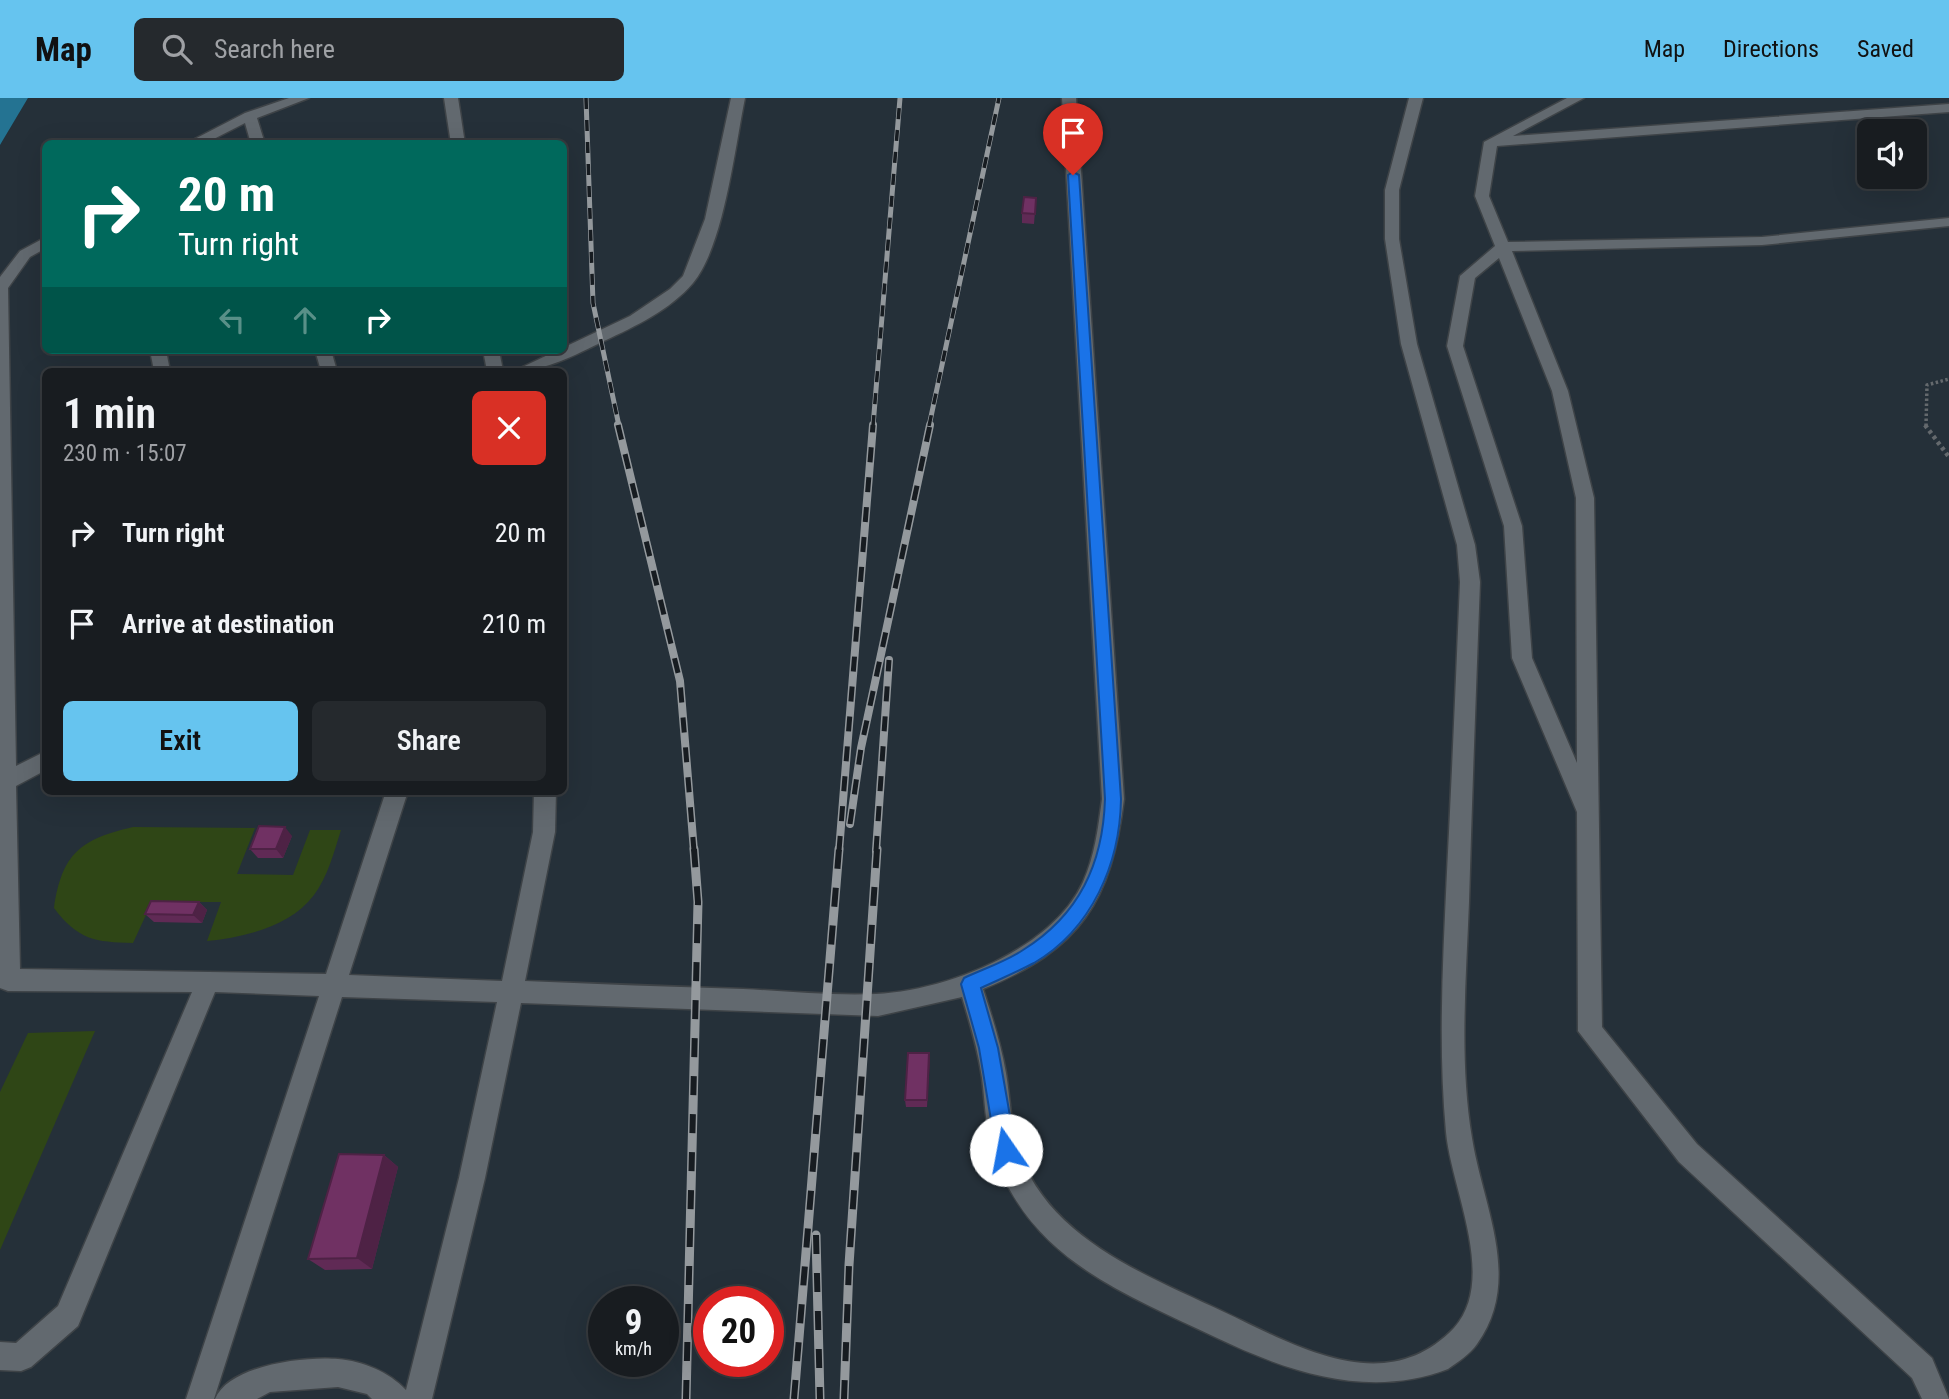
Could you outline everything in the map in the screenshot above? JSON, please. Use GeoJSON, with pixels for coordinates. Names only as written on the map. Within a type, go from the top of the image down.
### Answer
{"type":"FeatureCollection","features":[{"type":"Feature","properties":{"kind":"street"},"geometry":{"type":"LineString","coordinates":[[200,140],[250,116],[302,98]]}},
{"type":"Feature","properties":{"kind":"street"},"geometry":{"type":"LineString","coordinates":[[451,98],[457,140]]}},
{"type":"Feature","properties":{"kind":"street"},"geometry":{"type":"LineString","coordinates":[[567,350],[651,310],[689,278],[704,249],[738,98]]}},
{"type":"Feature","properties":{"kind":"street"},"geometry":{"type":"LineString","coordinates":[[42,243],[25,254],[0,288],[4,988],[208,981],[878,1005],[928,997],[970,984],[1030,956],[1068,923],[1091,892],[1103,868],[1112,834],[1113,799],[1069,98]]}},
{"type":"Feature","properties":{"kind":"street"},"geometry":{"type":"LineString","coordinates":[[970,984],[989,1048],[1006,1150],[1020,1182],[1040,1213],[1080,1252],[1108,1271],[1298,1362],[1341,1378],[1382,1381],[1419,1373],[1465,1336],[1482,1304],[1487,1265],[1460,1137],[1452,1039],[1470,582],[1466,545],[1409,344],[1392,239],[1393,180],[1416,98]]}},
{"type":"Feature","properties":{"kind":"street"},"geometry":{"type":"LineString","coordinates":[[1491,142],[1577,98]]}},
{"type":"Feature","properties":{"kind":"street"},"geometry":{"type":"LineString","coordinates":[[1931,98],[1948,108]]}},
{"type":"Feature","properties":{"kind":"street"},"geometry":{"type":"LineString","coordinates":[[1491,142],[1948,108]]}},
{"type":"Feature","properties":{"kind":"street"},"geometry":{"type":"LineString","coordinates":[[250,116],[257,140]]}},
{"type":"Feature","properties":{"kind":"street"},"geometry":{"type":"LineString","coordinates":[[1491,142],[1482,196],[1560,391],[1586,498],[1590,1031],[1688,1153],[1922,1368],[1937,1399]]}},
{"type":"Feature","properties":{"kind":"street"},"geometry":{"type":"LineString","coordinates":[[1588,817],[1522,658],[1513,526],[1455,346],[1468,276],[1503,247],[1762,241],[1949,222]]}},
{"type":"Feature","properties":{"kind":"street"},"geometry":{"type":"LineString","coordinates":[[528,368],[558,354]]}},
{"type":"Feature","properties":{"kind":"street"},"geometry":{"type":"LineString","coordinates":[[4,783],[42,761]]}},
{"type":"Feature","properties":{"kind":"street"},"geometry":{"type":"LineString","coordinates":[[200,1399],[396,795]]}},
{"type":"Feature","properties":{"kind":"street"},"geometry":{"type":"LineString","coordinates":[[418,1399],[482,1128],[544,832],[545,795]]}},
{"type":"Feature","properties":{"kind":"street"},"geometry":{"type":"LineString","coordinates":[[0,1356],[21,1357],[68,1316],[208,981]]}},
{"type":"Feature","properties":{"kind":"street"},"geometry":{"type":"LineString","coordinates":[[229,1399],[267,1378],[338,1373],[374,1382],[394,1399]]}},
{"type":"Feature","properties":{"kind":"path"},"geometry":{"type":"LineString","coordinates":[[1949,379],[1927,385],[1925,425],[1949,457]]}},
{"type":"Feature","properties":{"kind":"shaded area"},"geometry":{"type":"Polygon","coordinates":[[[28,98],[1949,98],[1949,1399],[0,1399],[0,145],[28,98]]]}},
{"type":"Feature","properties":{"kind":"green space"},"geometry":{"type":"Polygon","coordinates":[[[133,827],[255,828],[237,874],[293,875],[310,830],[341,830],[319,888],[304,906],[279,923],[236,937],[207,941],[221,902],[152,902],[133,943],[108,942],[88,937],[71,927],[54,908],[62,874],[77,851],[87,843],[133,827]]]}},
{"type":"Feature","properties":{"kind":"green space"},"geometry":{"type":"Polygon","coordinates":[[[95,1031],[0,1250],[0,1092],[28,1033],[95,1031]]]}},
{"type":"Feature","properties":{"kind":"water"},"geometry":{"type":"Polygon","coordinates":[[[0,98],[28,98],[0,145],[0,98]]]}},
{"type":"Feature","properties":{"kind":"building"},"geometry":{"type":"Polygon","coordinates":[[[1024,197],[1036,198],[1035,214],[1022,213],[1024,197]]]}},
{"type":"Feature","properties":{"kind":"building"},"geometry":{"type":"Polygon","coordinates":[[[259,826],[285,827],[276,849],[250,849],[259,826]]]}},
{"type":"Feature","properties":{"kind":"building"},"geometry":{"type":"Polygon","coordinates":[[[151,901],[199,902],[193,915],[145,914],[151,901]]]}},
{"type":"Feature","properties":{"kind":"building"},"geometry":{"type":"Polygon","coordinates":[[[908,1053],[929,1053],[927,1100],[905,1100],[908,1053]]]}},
{"type":"Feature","properties":{"kind":"building"},"geometry":{"type":"Polygon","coordinates":[[[339,1154],[384,1155],[357,1258],[308,1259],[339,1154]]]}},
{"type":"Feature","properties":{"kind":"railway"},"geometry":{"type":"LineString","coordinates":[[586,98],[593,303],[619,426]]}},
{"type":"Feature","properties":{"kind":"railway"},"geometry":{"type":"LineString","coordinates":[[873,426],[900,98]]}},
{"type":"Feature","properties":{"kind":"railway"},"geometry":{"type":"LineString","coordinates":[[929,426],[999,98]]}},
{"type":"Feature","properties":{"kind":"railway"},"geometry":{"type":"LineString","coordinates":[[618,425],[680,681],[694,851]]}},
{"type":"Feature","properties":{"kind":"railway"},"geometry":{"type":"LineString","coordinates":[[839,851],[873,425]]}},
{"type":"Feature","properties":{"kind":"railway"},"geometry":{"type":"LineString","coordinates":[[850,824],[861,748],[930,425]]}},
{"type":"Feature","properties":{"kind":"railway"},"geometry":{"type":"LineString","coordinates":[[876,851],[889,660]]}},
{"type":"Feature","properties":{"kind":"railway"},"geometry":{"type":"LineString","coordinates":[[686,1399],[698,902],[694,849]]}},
{"type":"Feature","properties":{"kind":"railway"},"geometry":{"type":"LineString","coordinates":[[794,1399],[839,849]]}},
{"type":"Feature","properties":{"kind":"railway"},"geometry":{"type":"LineString","coordinates":[[844,1399],[849,1265],[877,849]]}},
{"type":"Feature","properties":{"kind":"railway"},"geometry":{"type":"LineString","coordinates":[[816,1235],[820,1399]]}},
{"type":"Feature","properties":{"kind":"route"},"geometry":{"type":"LineString","coordinates":[[1006,1150],[989,1048],[970,984],[1002,972],[1055,937],[1091,892],[1103,868],[1112,834],[1113,799],[1073,175]]}}]}
